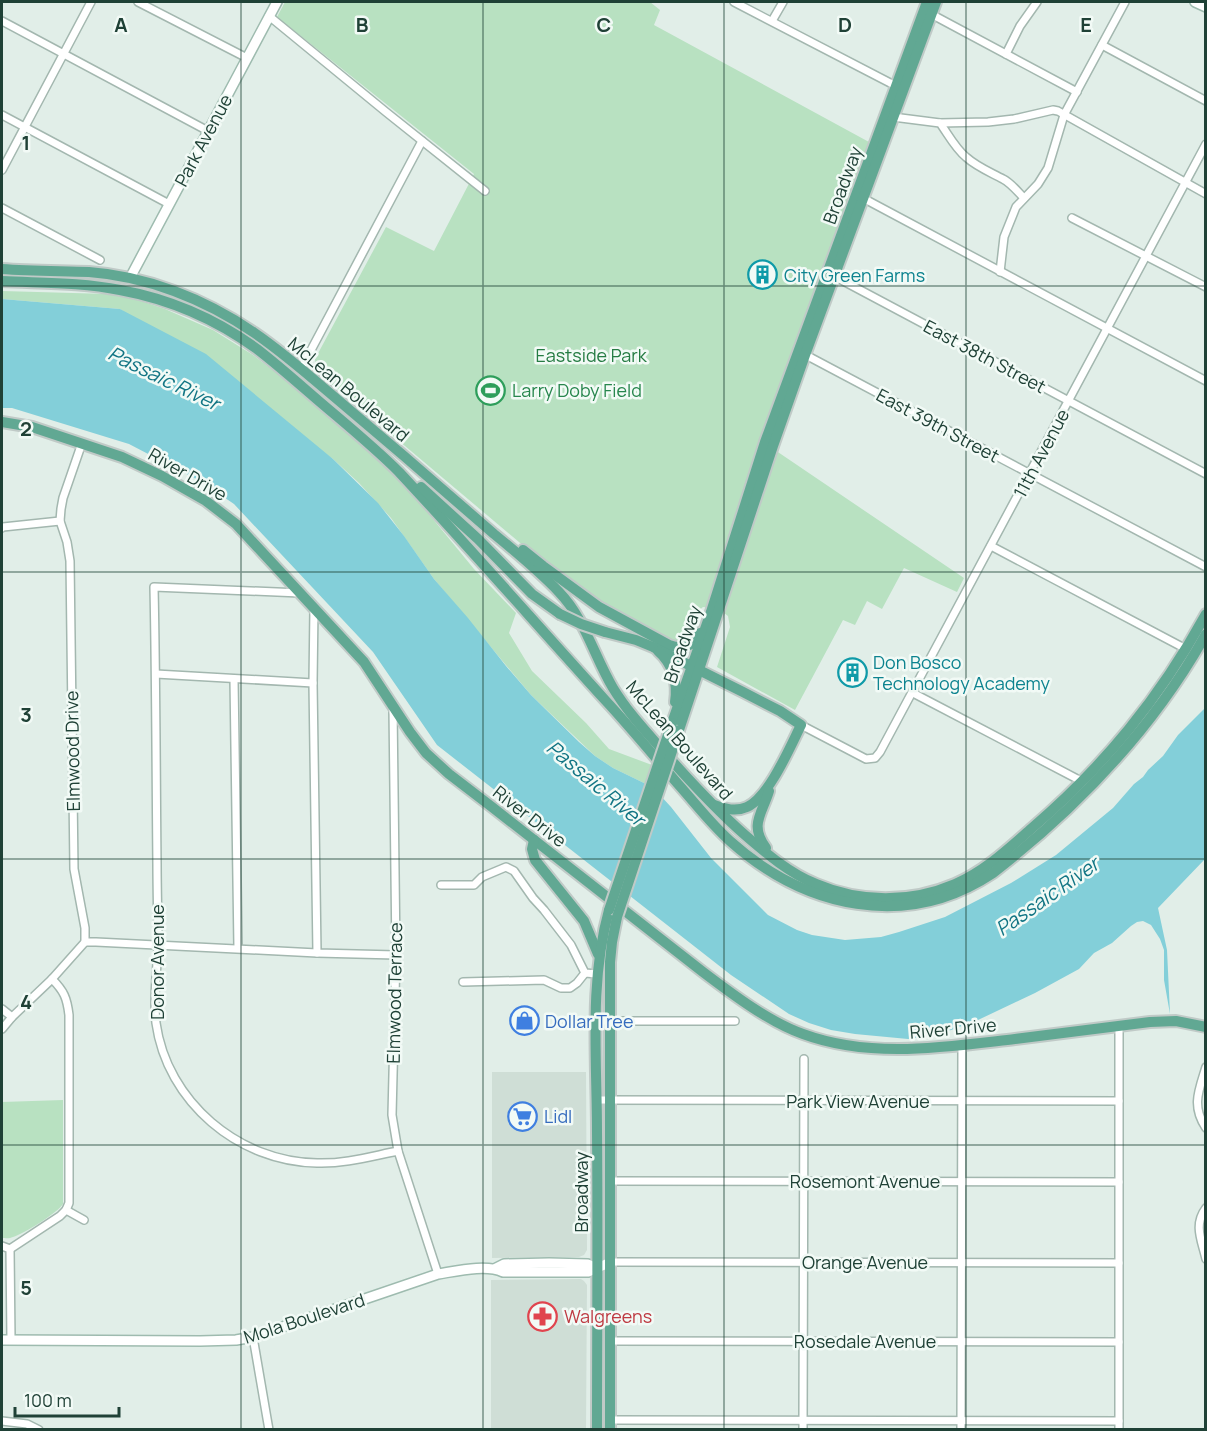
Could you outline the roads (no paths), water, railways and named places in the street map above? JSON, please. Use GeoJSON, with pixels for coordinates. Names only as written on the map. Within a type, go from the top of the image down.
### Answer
{"type":"FeatureCollection","features":[{"type":"Feature","properties":{"kind":"main road","name":"Broadway"},"geometry":{"type":"LineString","coordinates":[[597,1430],[596,1021],[597,974],[601,944],[715,613],[765,442],[831,274],[927,2]]}},
{"type":"Feature","properties":{"kind":"main road","name":"Broadway"},"geometry":{"type":"LineString","coordinates":[[859,197],[893,117],[936,2]]}},
{"type":"Feature","properties":{"kind":"main road","name":"McLean Boulevard"},"geometry":{"type":"LineString","coordinates":[[2,269],[89,273],[130,278],[173,291],[218,310],[258,334],[466,510],[565,598],[584,628],[606,675],[623,703],[711,804],[778,862],[810,882],[833,890],[853,895],[895,898],[930,892],[954,884],[987,865],[1045,817],[1110,753],[1162,686],[1206,614]]}},
{"type":"Feature","properties":{"kind":"main road","name":"McLean Boulevard"},"geometry":{"type":"LineString","coordinates":[[2,281],[119,289],[169,303],[204,317],[258,350],[384,456],[722,833],[752,858],[784,879],[819,895],[844,902],[882,907],[921,904],[958,892],[993,873],[1068,809],[1117,759],[1142,730],[1206,634]]}},
{"type":"Feature","properties":{"kind":"main road","name":"River Drive"},"geometry":{"type":"LineString","coordinates":[[2,422],[32,427],[122,457],[206,501],[236,524],[364,662],[426,753],[449,774],[720,985],[788,1028],[826,1041],[870,1048],[913,1049],[1156,1022],[1176,1022],[1206,1027]]}},
{"type":"Feature","properties":{"kind":"main road"},"geometry":{"type":"LineString","coordinates":[[384,456],[459,521],[532,594],[560,614],[580,624],[653,647],[780,711],[801,725],[772,780],[750,806],[728,809],[711,804]]}},
{"type":"Feature","properties":{"kind":"main road"},"geometry":{"type":"LineString","coordinates":[[466,510],[499,530],[599,607],[669,645],[681,647],[692,644],[715,613]]}},
{"type":"Feature","properties":{"kind":"main road"},"geometry":{"type":"LineString","coordinates":[[653,647],[668,662],[675,679],[675,727]]}},
{"type":"Feature","properties":{"kind":"main road"},"geometry":{"type":"LineString","coordinates":[[675,727],[696,689],[711,682],[731,686]]}},
{"type":"Feature","properties":{"kind":"main road"},"geometry":{"type":"LineString","coordinates":[[772,780],[767,798],[758,816],[757,830],[762,842],[778,862]]}},
{"type":"Feature","properties":{"kind":"main road"},"geometry":{"type":"LineString","coordinates":[[534,840],[532,849],[535,861],[586,924],[591,926],[601,924],[613,913]]}},
{"type":"Feature","properties":{"kind":"main road","name":"Broadway"},"geometry":{"type":"LineString","coordinates":[[610,1425],[610,962],[613,913]]}},
{"type":"Feature","properties":{"kind":"main road"},"geometry":{"type":"LineString","coordinates":[[584,921],[596,948],[598,961]]}},
{"type":"Feature","properties":{"kind":"street"},"geometry":{"type":"LineString","coordinates":[[2,170],[92,2]]}},
{"type":"Feature","properties":{"kind":"street"},"geometry":{"type":"LineString","coordinates":[[138,2],[247,58]]}},
{"type":"Feature","properties":{"kind":"street","name":"Park Avenue"},"geometry":{"type":"LineString","coordinates":[[130,278],[277,2]]}},
{"type":"Feature","properties":{"kind":"street"},"geometry":{"type":"LineString","coordinates":[[734,2],[896,86]]}},
{"type":"Feature","properties":{"kind":"street"},"geometry":{"type":"LineString","coordinates":[[772,21],[783,2]]}},
{"type":"Feature","properties":{"kind":"street"},"geometry":{"type":"LineString","coordinates":[[1006,54],[1020,26],[1037,2]]}},
{"type":"Feature","properties":{"kind":"street"},"geometry":{"type":"LineString","coordinates":[[1000,272],[1004,237],[1016,207],[1038,184],[1048,168],[1064,115],[1125,2]]}},
{"type":"Feature","properties":{"kind":"street"},"geometry":{"type":"LineString","coordinates":[[1195,2],[1206,7]]}},
{"type":"Feature","properties":{"kind":"street"},"geometry":{"type":"LineString","coordinates":[[931,14],[1077,92]]}},
{"type":"Feature","properties":{"kind":"street"},"geometry":{"type":"LineString","coordinates":[[269,16],[485,191]]}},
{"type":"Feature","properties":{"kind":"street"},"geometry":{"type":"LineString","coordinates":[[2,21],[208,131]]}},
{"type":"Feature","properties":{"kind":"street"},"geometry":{"type":"LineString","coordinates":[[1102,45],[1206,101]]}},
{"type":"Feature","properties":{"kind":"street"},"geometry":{"type":"LineString","coordinates":[[893,117],[940,123],[965,123],[1014,119],[1053,110],[1058,111],[1206,194]]}},
{"type":"Feature","properties":{"kind":"street"},"geometry":{"type":"LineString","coordinates":[[2,115],[169,204]]}},
{"type":"Feature","properties":{"kind":"street"},"geometry":{"type":"LineString","coordinates":[[940,123],[961,153],[978,167],[1004,179],[1024,198]]}},
{"type":"Feature","properties":{"kind":"street"},"geometry":{"type":"LineString","coordinates":[[301,369],[422,141]]}},
{"type":"Feature","properties":{"kind":"street","name":"11th Avenue"},"geometry":{"type":"LineString","coordinates":[[801,725],[862,758],[875,758],[880,752],[1206,144]]}},
{"type":"Feature","properties":{"kind":"street"},"geometry":{"type":"LineString","coordinates":[[859,197],[1206,381]]}},
{"type":"Feature","properties":{"kind":"street"},"geometry":{"type":"LineString","coordinates":[[2,208],[100,260]]}},
{"type":"Feature","properties":{"kind":"street"},"geometry":{"type":"LineString","coordinates":[[1072,218],[1206,287]]}},
{"type":"Feature","properties":{"kind":"street","name":"East 38th Street"},"geometry":{"type":"LineString","coordinates":[[831,274],[1206,474]]}},
{"type":"Feature","properties":{"kind":"street","name":"East 39th Street"},"geometry":{"type":"LineString","coordinates":[[802,352],[1206,567]]}},
{"type":"Feature","properties":{"kind":"street","name":"Elmwood Drive"},"geometry":{"type":"LineString","coordinates":[[82,443],[63,498],[60,521],[68,542],[70,561],[74,869],[85,928],[85,942]]}},
{"type":"Feature","properties":{"kind":"street"},"geometry":{"type":"LineString","coordinates":[[2,526],[60,521]]}},
{"type":"Feature","properties":{"kind":"street"},"geometry":{"type":"LineString","coordinates":[[992,546],[1186,650]]}},
{"type":"Feature","properties":{"kind":"street","name":"Donor Avenue"},"geometry":{"type":"LineString","coordinates":[[300,593],[154,587],[158,945],[154,1009],[161,1045],[180,1087],[212,1124],[232,1138],[270,1156],[318,1163],[335,1163],[398,1151]]}},
{"type":"Feature","properties":{"kind":"street"},"geometry":{"type":"LineString","coordinates":[[314,608],[317,953]]}},
{"type":"Feature","properties":{"kind":"street"},"geometry":{"type":"LineString","coordinates":[[156,674],[313,683]]}},
{"type":"Feature","properties":{"kind":"street"},"geometry":{"type":"LineString","coordinates":[[234,679],[238,948]]}},
{"type":"Feature","properties":{"kind":"street"},"geometry":{"type":"LineString","coordinates":[[913,693],[1083,782]]}},
{"type":"Feature","properties":{"kind":"street","name":"Elmwood Terrace"},"geometry":{"type":"LineString","coordinates":[[393,705],[396,955],[392,1115],[398,1151],[438,1274]]}},
{"type":"Feature","properties":{"kind":"street"},"geometry":{"type":"LineString","coordinates":[[441,885],[474,885],[482,877],[506,867],[514,871],[571,945],[585,973]]}},
{"type":"Feature","properties":{"kind":"street"},"geometry":{"type":"LineString","coordinates":[[2,1029],[85,942],[396,955]]}},
{"type":"Feature","properties":{"kind":"street"},"geometry":{"type":"LineString","coordinates":[[585,973],[597,974]]}},
{"type":"Feature","properties":{"kind":"street"},"geometry":{"type":"LineString","coordinates":[[463,982],[544,980],[561,988],[570,988],[585,973]]}},
{"type":"Feature","properties":{"kind":"street"},"geometry":{"type":"LineString","coordinates":[[10,1249],[60,1216],[69,1203],[69,1015],[68,1002],[52,979]]}},
{"type":"Feature","properties":{"kind":"street"},"geometry":{"type":"LineString","coordinates":[[2,1009],[12,1017]]}},
{"type":"Feature","properties":{"kind":"street"},"geometry":{"type":"LineString","coordinates":[[596,1021],[735,1022]]}},
{"type":"Feature","properties":{"kind":"street"},"geometry":{"type":"LineString","coordinates":[[610,1425],[803,1421],[961,1421],[1119,1425],[1119,1101],[1123,1025]]}},
{"type":"Feature","properties":{"kind":"street"},"geometry":{"type":"LineString","coordinates":[[961,1430],[962,1045]]}},
{"type":"Feature","properties":{"kind":"street"},"geometry":{"type":"LineString","coordinates":[[803,1430],[804,1059]]}},
{"type":"Feature","properties":{"kind":"street"},"geometry":{"type":"LineString","coordinates":[[1206,1067],[1197,1106],[1201,1121],[1206,1128]]}},
{"type":"Feature","properties":{"kind":"street","name":"Park View Avenue"},"geometry":{"type":"LineString","coordinates":[[597,1100],[1119,1101]]}},
{"type":"Feature","properties":{"kind":"street","name":"Rosemont Avenue"},"geometry":{"type":"LineString","coordinates":[[611,1181],[1119,1182]]}},
{"type":"Feature","properties":{"kind":"street"},"geometry":{"type":"LineString","coordinates":[[1206,1208],[1198,1226],[1206,1259]]}},
{"type":"Feature","properties":{"kind":"street"},"geometry":{"type":"LineString","coordinates":[[66,1210],[84,1220]]}},
{"type":"Feature","properties":{"kind":"street"},"geometry":{"type":"LineString","coordinates":[[2,1246],[10,1249]]}},
{"type":"Feature","properties":{"kind":"street"},"geometry":{"type":"LineString","coordinates":[[7,1340],[10,1249]]}},
{"type":"Feature","properties":{"kind":"street"},"geometry":{"type":"LineString","coordinates":[[597,1268],[611,1262]]}},
{"type":"Feature","properties":{"kind":"street","name":"Orange Avenue"},"geometry":{"type":"LineString","coordinates":[[611,1262],[1119,1263]]}},
{"type":"Feature","properties":{"kind":"street","name":"Mola Boulevard"},"geometry":{"type":"LineString","coordinates":[[7,1340],[236,1340],[253,1337],[438,1274],[496,1268],[504,1264],[588,1264],[597,1268]]}},
{"type":"Feature","properties":{"kind":"street"},"geometry":{"type":"LineString","coordinates":[[253,1337],[269,1430]]}},
{"type":"Feature","properties":{"kind":"street","name":"Rosedale Avenue"},"geometry":{"type":"LineString","coordinates":[[611,1341],[1119,1342]]}},
{"type":"Feature","properties":{"kind":"street"},"geometry":{"type":"LineString","coordinates":[[2,1421],[27,1424],[39,1430]]}},
{"type":"Feature","properties":{"kind":"water","name":"Passaic River"},"geometry":{"type":"Polygon","coordinates":[[[2,299],[120,309],[206,354],[333,459],[378,503],[434,579],[506,666],[531,695],[579,742],[613,768],[646,784],[659,794],[711,858],[768,915],[797,930],[812,935],[845,940],[881,937],[945,917],[1011,883],[1056,855],[1113,808],[1205,708],[1205,859],[1158,908],[1167,950],[1170,1014],[1164,980],[1164,950],[1151,925],[1143,921],[1137,922],[1112,943],[1094,953],[1079,969],[1035,993],[978,1020],[930,1036],[908,1039],[855,1034],[831,1030],[789,1014],[731,975],[437,745],[373,652],[234,504],[200,481],[129,444],[12,408],[2,408],[2,299]]]}},
{"type":"Feature","properties":{"kind":"place","name":"City Green Farms"},"geometry":{"type":"Point","coordinates":[763,275]}},
{"type":"Feature","properties":{"kind":"place","name":"Larry Doby Field"},"geometry":{"type":"Point","coordinates":[491,390]}},
{"type":"Feature","properties":{"kind":"place","name":"Don Bosco Technology Academy"},"geometry":{"type":"Point","coordinates":[852,672]}},
{"type":"Feature","properties":{"kind":"place","name":"Dollar Tree"},"geometry":{"type":"Point","coordinates":[524,1021]}},
{"type":"Feature","properties":{"kind":"place","name":"Lidl"},"geometry":{"type":"Point","coordinates":[523,1116]}},
{"type":"Feature","properties":{"kind":"place","name":"Walgreens"},"geometry":{"type":"Point","coordinates":[543,1316]}},
{"type":"Feature","properties":{"kind":"park label","name":"Eastside Park"},"geometry":{"type":"Point","coordinates":[591,355]}}]}
